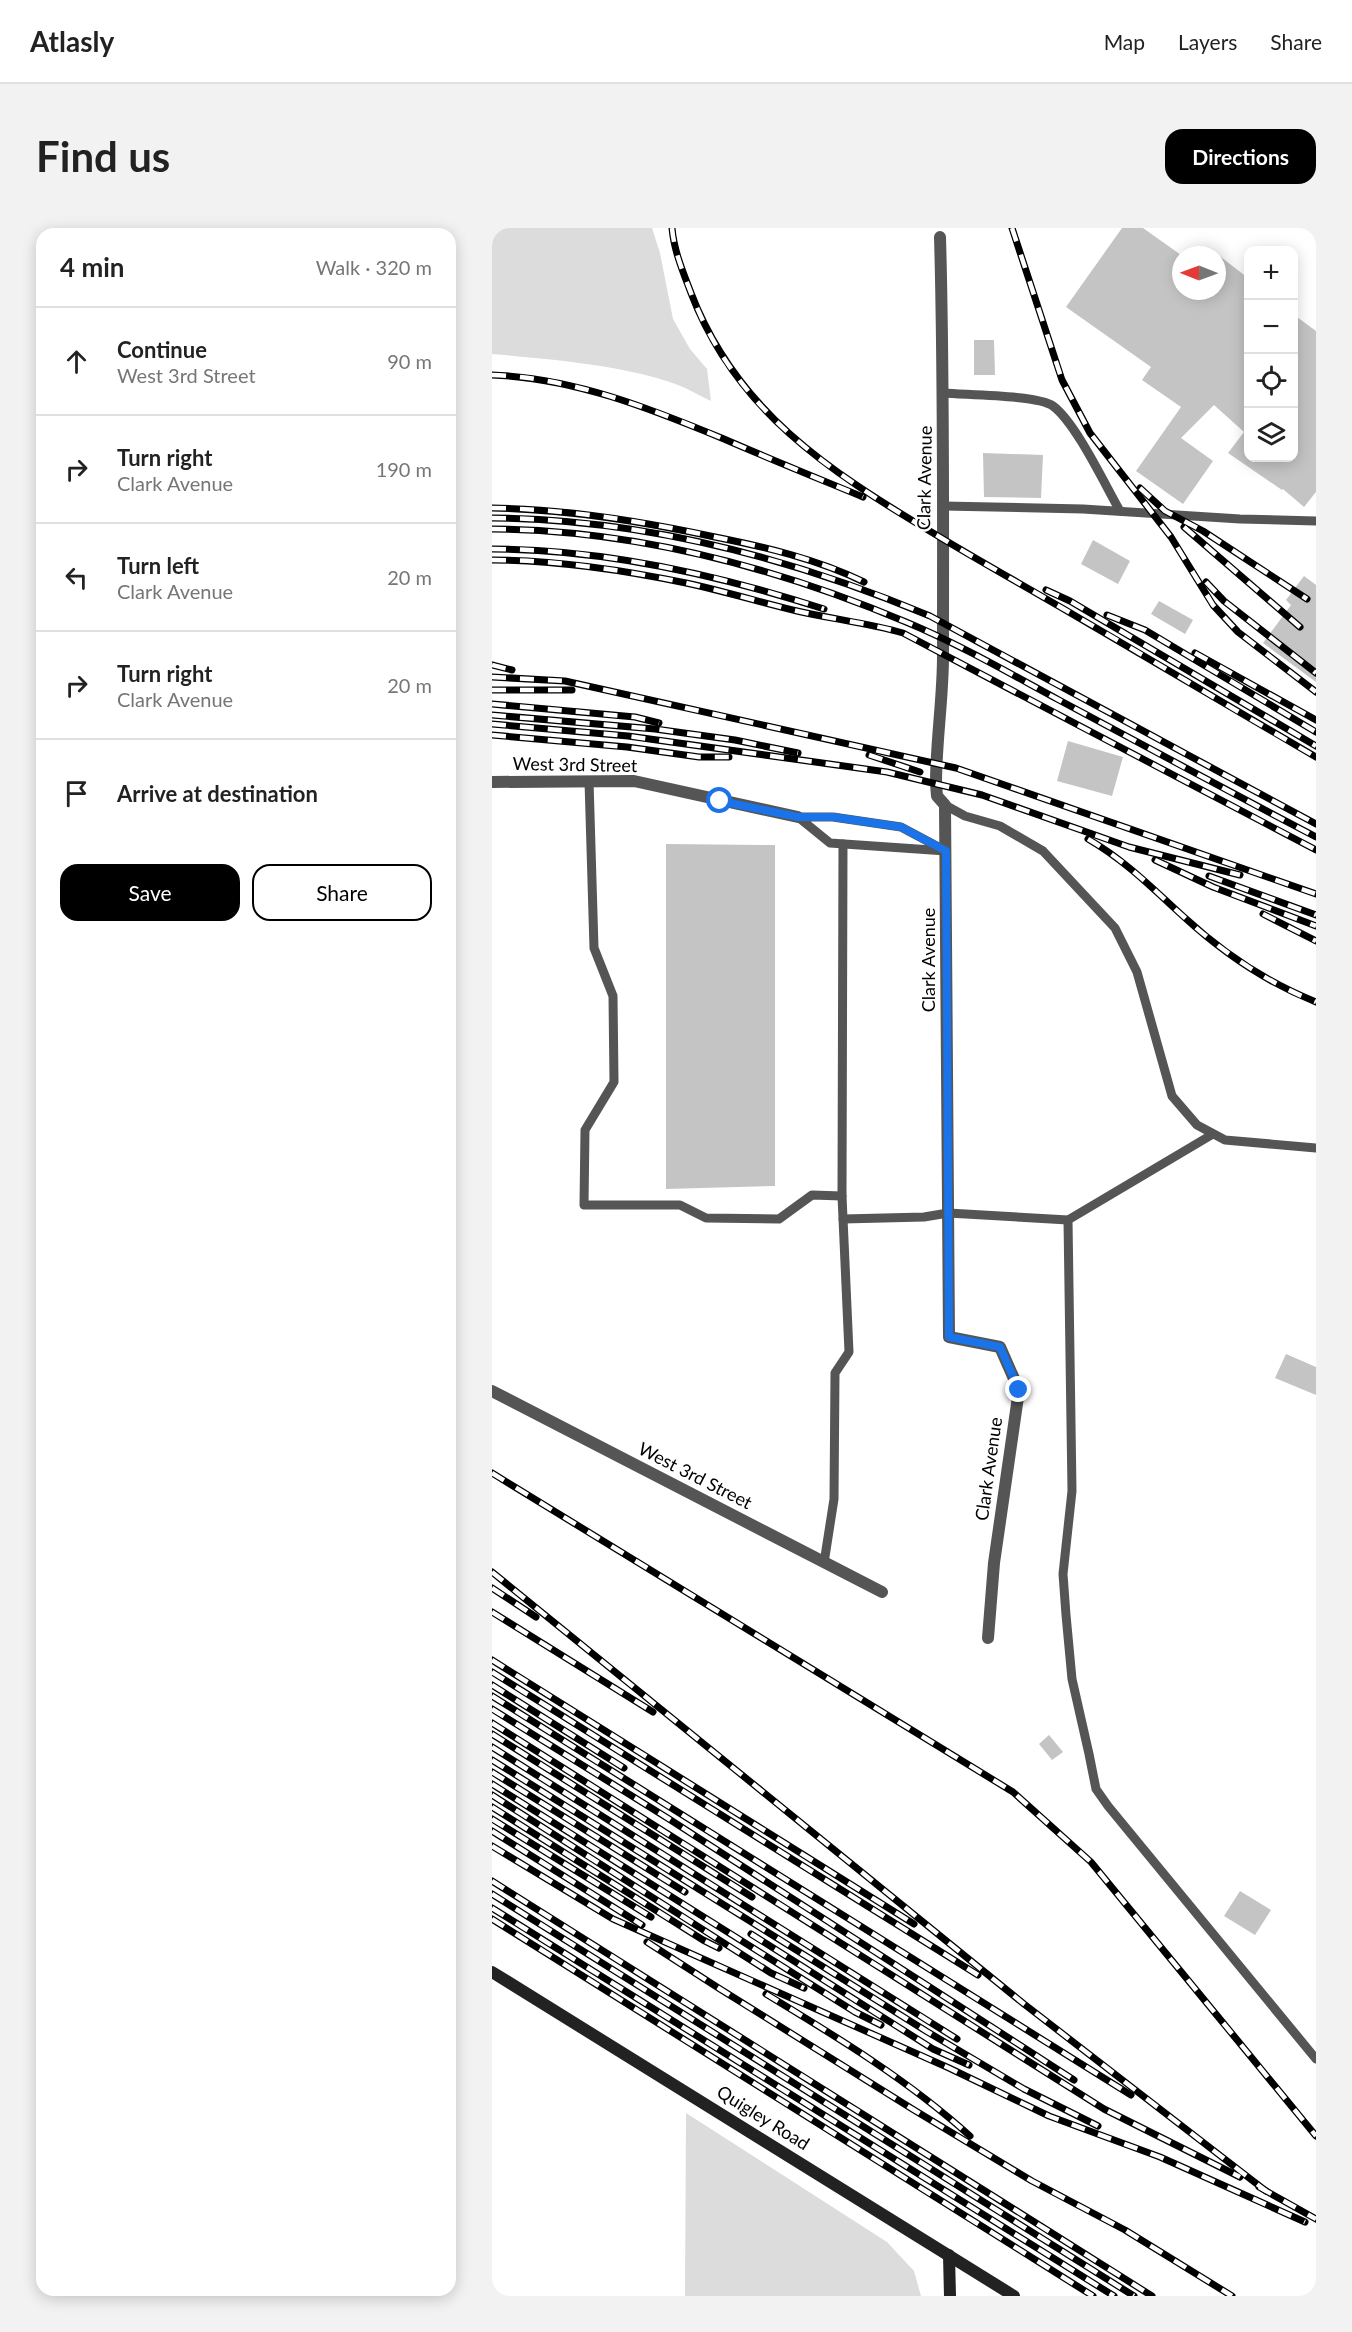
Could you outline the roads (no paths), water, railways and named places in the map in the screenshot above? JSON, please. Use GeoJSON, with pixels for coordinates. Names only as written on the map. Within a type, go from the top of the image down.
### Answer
{"type":"FeatureCollection","features":[{"type":"Feature","properties":{"kind":"street","name":"Clark Avenue"},"geometry":{"type":"LineString","coordinates":[[940,237],[944,393],[943,657],[936,784],[937,796],[945,805],[949,1337],[1000,1347],[1019,1390],[994,1563],[988,1638]]}},
{"type":"Feature","properties":{"kind":"street","name":"West 3rd Street"},"geometry":{"type":"LineString","coordinates":[[492,782],[634,781],[798,817]]}},
{"type":"Feature","properties":{"kind":"street","name":"West 3rd Street"},"geometry":{"type":"LineString","coordinates":[[492,1391],[882,1592]]}},
{"type":"Feature","properties":{"kind":"street","name":"Quigley Road"},"geometry":{"type":"LineString","coordinates":[[492,1972],[1014,2296]]}},
{"type":"Feature","properties":{"kind":"street"},"geometry":{"type":"LineString","coordinates":[[949,2255],[950,2296]]}},
{"type":"Feature","properties":{"kind":"lane"},"geometry":{"type":"LineString","coordinates":[[944,393],[1015,397],[1053,405],[1076,432],[1120,511]]}},
{"type":"Feature","properties":{"kind":"lane"},"geometry":{"type":"LineString","coordinates":[[943,506],[1083,508],[1240,519],[1316,520]]}},
{"type":"Feature","properties":{"kind":"lane"},"geometry":{"type":"LineString","coordinates":[[589,781],[594,948],[614,996],[614,1082],[585,1130],[584,1205],[680,1205],[706,1218],[779,1219],[812,1196],[842,1196]]}},
{"type":"Feature","properties":{"kind":"lane"},"geometry":{"type":"LineString","coordinates":[[945,805],[965,816],[1000,826],[1043,851],[1115,928],[1137,972],[1172,1096],[1197,1125],[1225,1140],[1316,1148]]}},
{"type":"Feature","properties":{"kind":"lane","name":"West 3rd Street"},"geometry":{"type":"LineString","coordinates":[[798,817],[830,843],[946,851]]}},
{"type":"Feature","properties":{"kind":"lane","name":"West 3rd Street"},"geometry":{"type":"LineString","coordinates":[[798,817],[833,817],[901,827],[946,851]]}},
{"type":"Feature","properties":{"kind":"lane"},"geometry":{"type":"LineString","coordinates":[[824,1563],[834,1499],[835,1373],[849,1352],[842,1196],[843,844]]}},
{"type":"Feature","properties":{"kind":"lane"},"geometry":{"type":"LineString","coordinates":[[843,1219],[924,1217],[948,1213],[1068,1220],[1213,1134]]}},
{"type":"Feature","properties":{"kind":"lane"},"geometry":{"type":"LineString","coordinates":[[1068,1220],[1072,1491],[1063,1574],[1072,1679],[1096,1789],[1316,2059]]}},
{"type":"Feature","properties":{"kind":"railway"},"geometry":{"type":"LineString","coordinates":[[672,228],[682,269],[710,335],[733,372],[790,434],[823,461],[895,510],[1316,757]]}},
{"type":"Feature","properties":{"kind":"railway"},"geometry":{"type":"LineString","coordinates":[[1012,228],[1062,380],[1090,433],[1171,537],[1213,605],[1238,632],[1316,692]]}},
{"type":"Feature","properties":{"kind":"railway"},"geometry":{"type":"LineString","coordinates":[[492,375],[552,382],[611,396],[696,427],[863,497]]}},
{"type":"Feature","properties":{"kind":"railway"},"geometry":{"type":"LineString","coordinates":[[1140,488],[1165,511],[1203,531],[1307,599]]}},
{"type":"Feature","properties":{"kind":"railway"},"geometry":{"type":"LineString","coordinates":[[492,508],[576,513],[687,531],[791,555],[864,582]]}},
{"type":"Feature","properties":{"kind":"railway"},"geometry":{"type":"LineString","coordinates":[[492,518],[549,520],[661,534],[771,560],[878,595],[930,616],[1316,824]]}},
{"type":"Feature","properties":{"kind":"railway"},"geometry":{"type":"LineString","coordinates":[[1184,527],[1300,627]]}},
{"type":"Feature","properties":{"kind":"railway"},"geometry":{"type":"LineString","coordinates":[[492,529],[599,536],[651,544],[755,569],[856,602],[965,649],[1316,837]]}},
{"type":"Feature","properties":{"kind":"railway"},"geometry":{"type":"LineString","coordinates":[[492,549],[576,554],[660,566],[743,585],[824,609]]}},
{"type":"Feature","properties":{"kind":"railway"},"geometry":{"type":"LineString","coordinates":[[492,560],[565,564],[638,574],[903,633],[1316,850]]}},
{"type":"Feature","properties":{"kind":"railway"},"geometry":{"type":"LineString","coordinates":[[1206,582],[1224,601],[1316,673]]}},
{"type":"Feature","properties":{"kind":"railway"},"geometry":{"type":"LineString","coordinates":[[1046,590],[1070,601],[1316,746]]}},
{"type":"Feature","properties":{"kind":"railway"},"geometry":{"type":"LineString","coordinates":[[1107,615],[1145,630],[1316,732]]}},
{"type":"Feature","properties":{"kind":"railway"},"geometry":{"type":"LineString","coordinates":[[1195,653],[1316,720]]}},
{"type":"Feature","properties":{"kind":"railway"},"geometry":{"type":"LineString","coordinates":[[492,665],[512,670]]}},
{"type":"Feature","properties":{"kind":"railway"},"geometry":{"type":"LineString","coordinates":[[492,677],[565,681],[956,768],[1316,894]]}},
{"type":"Feature","properties":{"kind":"railway"},"geometry":{"type":"LineString","coordinates":[[492,690],[572,690]]}},
{"type":"Feature","properties":{"kind":"railway"},"geometry":{"type":"LineString","coordinates":[[492,704],[635,717],[659,723]]}},
{"type":"Feature","properties":{"kind":"railway"},"geometry":{"type":"LineString","coordinates":[[492,715],[655,729],[735,740],[798,753]]}},
{"type":"Feature","properties":{"kind":"railway"},"geometry":{"type":"LineString","coordinates":[[492,724],[628,736],[887,772],[982,795],[1129,847],[1240,875]]}},
{"type":"Feature","properties":{"kind":"railway"},"geometry":{"type":"LineString","coordinates":[[492,735],[627,747],[699,757],[729,757]]}},
{"type":"Feature","properties":{"kind":"railway"},"geometry":{"type":"LineString","coordinates":[[869,755],[920,772]]}},
{"type":"Feature","properties":{"kind":"railway"},"geometry":{"type":"LineString","coordinates":[[1088,839],[1127,866],[1199,930],[1230,954],[1280,986],[1316,1002]]}},
{"type":"Feature","properties":{"kind":"railway"},"geometry":{"type":"LineString","coordinates":[[1155,860],[1213,887],[1316,926]]}},
{"type":"Feature","properties":{"kind":"railway"},"geometry":{"type":"LineString","coordinates":[[1209,876],[1316,915]]}},
{"type":"Feature","properties":{"kind":"railway"},"geometry":{"type":"LineString","coordinates":[[1263,914],[1316,941]]}},
{"type":"Feature","properties":{"kind":"railway"},"geometry":{"type":"LineString","coordinates":[[492,1473],[1013,1792],[1091,1862],[1316,2136]]}},
{"type":"Feature","properties":{"kind":"railway"},"geometry":{"type":"LineString","coordinates":[[492,1572],[1024,2004],[1266,2191]]}},
{"type":"Feature","properties":{"kind":"railway"},"geometry":{"type":"LineString","coordinates":[[492,1588],[536,1617]]}},
{"type":"Feature","properties":{"kind":"railway"},"geometry":{"type":"LineString","coordinates":[[492,1612],[653,1712]]}},
{"type":"Feature","properties":{"kind":"railway"},"geometry":{"type":"LineString","coordinates":[[492,1660],[914,1924]]}},
{"type":"Feature","properties":{"kind":"railway"},"geometry":{"type":"LineString","coordinates":[[492,1672],[978,1975]]}},
{"type":"Feature","properties":{"kind":"railway"},"geometry":{"type":"LineString","coordinates":[[492,1685],[624,1768]]}},
{"type":"Feature","properties":{"kind":"railway"},"geometry":{"type":"LineString","coordinates":[[492,1696],[1131,2095]]}},
{"type":"Feature","properties":{"kind":"railway"},"geometry":{"type":"LineString","coordinates":[[492,1709],[669,1819],[1074,2080]]}},
{"type":"Feature","properties":{"kind":"railway"},"geometry":{"type":"LineString","coordinates":[[492,1723],[1104,2109],[1240,2177]]}},
{"type":"Feature","properties":{"kind":"railway"},"geometry":{"type":"LineString","coordinates":[[492,1734],[752,1897]]}},
{"type":"Feature","properties":{"kind":"railway"},"geometry":{"type":"LineString","coordinates":[[492,1747],[957,2039]]}},
{"type":"Feature","properties":{"kind":"railway"},"geometry":{"type":"LineString","coordinates":[[492,1760],[926,2031],[1024,2089],[1098,2126]]}},
{"type":"Feature","properties":{"kind":"railway"},"geometry":{"type":"LineString","coordinates":[[492,1772],[685,1892]]}},
{"type":"Feature","properties":{"kind":"railway"},"geometry":{"type":"LineString","coordinates":[[492,1784],[855,2012],[881,2025]]}},
{"type":"Feature","properties":{"kind":"railway"},"geometry":{"type":"LineString","coordinates":[[492,1795],[771,1973],[804,1988]]}},
{"type":"Feature","properties":{"kind":"railway"},"geometry":{"type":"LineString","coordinates":[[492,1807],[719,1948]]}},
{"type":"Feature","properties":{"kind":"railway"},"geometry":{"type":"LineString","coordinates":[[492,1819],[651,1917]]}},
{"type":"Feature","properties":{"kind":"railway"},"geometry":{"type":"LineString","coordinates":[[492,1831],[642,1925]]}},
{"type":"Feature","properties":{"kind":"railway"},"geometry":{"type":"LineString","coordinates":[[492,1846],[613,1919],[949,2068],[1049,2116],[1160,2157],[1305,2222]]}},
{"type":"Feature","properties":{"kind":"railway"},"geometry":{"type":"LineString","coordinates":[[492,1881],[1152,2296]]}},
{"type":"Feature","properties":{"kind":"railway"},"geometry":{"type":"LineString","coordinates":[[492,1894],[1134,2296]]}},
{"type":"Feature","properties":{"kind":"railway"},"geometry":{"type":"LineString","coordinates":[[492,1908],[1114,2296]]}},
{"type":"Feature","properties":{"kind":"railway"},"geometry":{"type":"LineString","coordinates":[[492,1919],[1093,2296]]}},
{"type":"Feature","properties":{"kind":"railway"},"geometry":{"type":"LineString","coordinates":[[751,1934],[933,2049],[969,2065]]}},
{"type":"Feature","properties":{"kind":"railway"},"geometry":{"type":"LineString","coordinates":[[647,1942],[914,2110],[1032,2181],[1125,2230],[1232,2296]]}},
{"type":"Feature","properties":{"kind":"railway"},"geometry":{"type":"LineString","coordinates":[[766,1994],[897,2078],[970,2136]]}},
{"type":"Feature","properties":{"kind":"railway"},"geometry":{"type":"LineString","coordinates":[[1259,2187],[1316,2219]]}}]}
